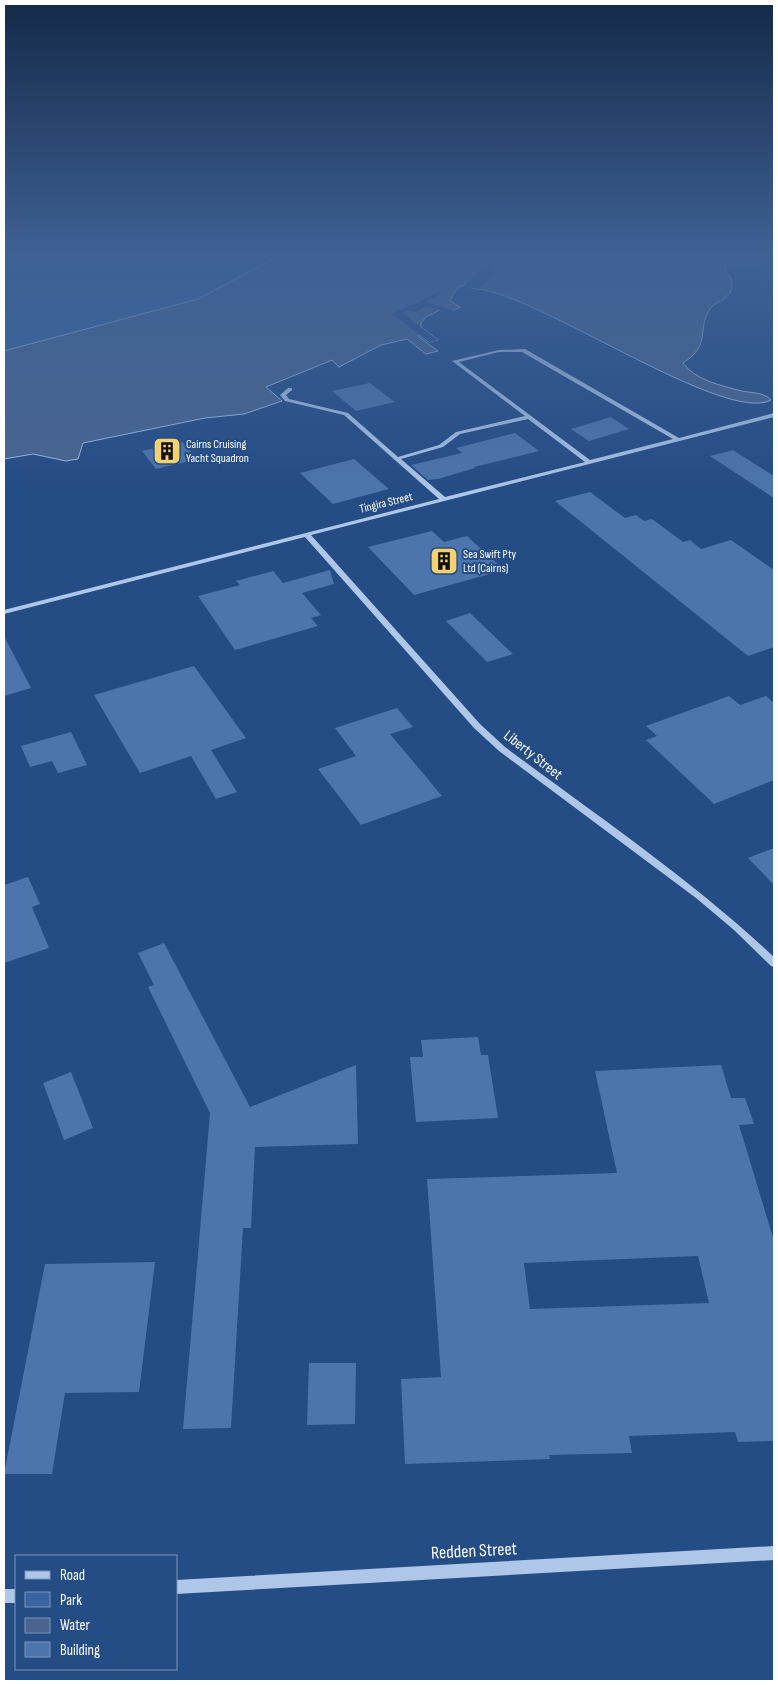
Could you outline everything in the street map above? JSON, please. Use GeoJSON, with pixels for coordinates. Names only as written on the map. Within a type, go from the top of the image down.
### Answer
{"type":"FeatureCollection","features":[{"type":"Feature","properties":{"kind":"street"},"geometry":{"type":"LineString","coordinates":[[590,462],[455,361],[499,351],[523,350],[679,440]]}},
{"type":"Feature","properties":{"kind":"street"},"geometry":{"type":"LineString","coordinates":[[290,389],[283,395],[287,400],[346,414],[444,500]]}},
{"type":"Feature","properties":{"kind":"street","name":"Tingira Street"},"geometry":{"type":"LineString","coordinates":[[4,612],[774,415]]}},
{"type":"Feature","properties":{"kind":"street","name":"Liberty Street"},"geometry":{"type":"LineString","coordinates":[[307,535],[477,726],[502,750],[699,896],[774,963]]}},
{"type":"Feature","properties":{"kind":"street","name":"Redden Street"},"geometry":{"type":"LineString","coordinates":[[178,1587],[774,1553]]}},
{"type":"Feature","properties":{"kind":"lane"},"geometry":{"type":"LineString","coordinates":[[396,459],[441,446],[458,433],[530,417]]}},
{"type":"Feature","properties":{"kind":"green space"},"geometry":{"type":"Polygon","coordinates":[[[4,335],[65,335],[4,351],[4,335]]]}},
{"type":"Feature","properties":{"kind":"water"},"geometry":{"type":"Polygon","coordinates":[[[65,335],[431,335],[438,340],[429,342],[419,335],[419,337],[438,351],[426,354],[407,339],[381,345],[339,367],[332,360],[266,387],[282,401],[244,414],[205,418],[83,443],[78,459],[66,461],[33,454],[4,459],[4,351],[65,335]]]}},
{"type":"Feature","properties":{"kind":"water"},"geometry":{"type":"Polygon","coordinates":[[[587,335],[702,335],[697,350],[683,363],[688,369],[710,382],[761,394],[771,400],[748,403],[714,394],[587,335]]]}},
{"type":"Feature","properties":{"kind":"pier"},"geometry":{"type":"Polygon","coordinates":[[[419,335],[431,335],[438,340],[429,342],[419,335]]]}},
{"type":"Feature","properties":{"kind":"building"},"geometry":{"type":"Polygon","coordinates":[[[370,383],[395,402],[356,411],[332,391],[370,383]]]}},
{"type":"Feature","properties":{"kind":"building"},"geometry":{"type":"Polygon","coordinates":[[[611,417],[629,429],[589,441],[571,429],[611,417]]]}},
{"type":"Feature","properties":{"kind":"building"},"geometry":{"type":"Polygon","coordinates":[[[515,433],[539,451],[474,467],[438,479],[428,480],[411,465],[462,453],[456,448],[515,433]]]}},
{"type":"Feature","properties":{"kind":"building","name":"Cairns Cruising Yacht Squadron"},"geometry":{"type":"Polygon","coordinates":[[[182,442],[198,459],[156,469],[142,451],[182,442]]]}},
{"type":"Feature","properties":{"kind":"building"},"geometry":{"type":"Polygon","coordinates":[[[733,450],[774,476],[774,498],[710,456],[733,450]]]}},
{"type":"Feature","properties":{"kind":"building"},"geometry":{"type":"Polygon","coordinates":[[[354,459],[389,489],[333,504],[300,473],[354,459]]]}},
{"type":"Feature","properties":{"kind":"building"},"geometry":{"type":"Polygon","coordinates":[[[590,492],[625,518],[636,515],[644,521],[652,519],[683,542],[690,540],[701,549],[731,540],[774,570],[774,647],[748,656],[555,501],[590,492]]]}},
{"type":"Feature","properties":{"kind":"building","name":"Sea Swift Pty Ltd (Cairns)"},"geometry":{"type":"Polygon","coordinates":[[[432,531],[444,542],[467,536],[504,570],[414,595],[368,547],[432,531]]]}},
{"type":"Feature","properties":{"kind":"building"},"geometry":{"type":"Polygon","coordinates":[[[330,570],[334,584],[302,593],[321,615],[311,618],[318,626],[235,650],[198,596],[240,585],[236,581],[273,571],[283,583],[330,570]]]}},
{"type":"Feature","properties":{"kind":"building"},"geometry":{"type":"Polygon","coordinates":[[[470,613],[513,654],[487,662],[446,621],[470,613]]]}},
{"type":"Feature","properties":{"kind":"building"},"geometry":{"type":"Polygon","coordinates":[[[4,636],[31,688],[4,696],[4,636]]]}},
{"type":"Feature","properties":{"kind":"building"},"geometry":{"type":"Polygon","coordinates":[[[194,666],[246,738],[211,750],[237,792],[216,799],[191,756],[140,773],[94,695],[194,666]]]}},
{"type":"Feature","properties":{"kind":"building"},"geometry":{"type":"Polygon","coordinates":[[[729,696],[740,705],[766,696],[774,703],[774,780],[714,804],[646,740],[657,736],[646,726],[729,696]]]}},
{"type":"Feature","properties":{"kind":"building"},"geometry":{"type":"Polygon","coordinates":[[[397,708],[413,727],[390,734],[442,796],[361,825],[318,769],[356,756],[335,728],[397,708]]]}},
{"type":"Feature","properties":{"kind":"building"},"geometry":{"type":"Polygon","coordinates":[[[71,732],[87,765],[58,773],[52,761],[30,767],[21,746],[71,732]]]}},
{"type":"Feature","properties":{"kind":"building"},"geometry":{"type":"Polygon","coordinates":[[[774,848],[774,885],[748,858],[774,848]]]}},
{"type":"Feature","properties":{"kind":"building"},"geometry":{"type":"Polygon","coordinates":[[[28,877],[40,904],[32,907],[49,948],[4,963],[4,885],[28,877]]]}},
{"type":"Feature","properties":{"kind":"building"},"geometry":{"type":"Polygon","coordinates":[[[164,943],[250,1107],[356,1065],[358,1144],[255,1147],[251,1228],[243,1228],[231,1428],[183,1429],[210,1113],[148,987],[154,985],[138,953],[164,943]]]}},
{"type":"Feature","properties":{"kind":"building"},"geometry":{"type":"Polygon","coordinates":[[[478,1037],[481,1055],[488,1055],[498,1118],[416,1122],[410,1057],[423,1057],[421,1040],[478,1037]]]}},
{"type":"Feature","properties":{"kind":"building"},"geometry":{"type":"Polygon","coordinates":[[[721,1065],[731,1098],[745,1098],[754,1124],[739,1125],[774,1241],[774,1441],[738,1442],[735,1432],[629,1436],[632,1453],[549,1455],[550,1459],[405,1464],[401,1379],[441,1377],[427,1179],[617,1173],[595,1071],[721,1065]],[[698,1256],[524,1263],[530,1309],[709,1303],[698,1256]]]}},
{"type":"Feature","properties":{"kind":"building"},"geometry":{"type":"Polygon","coordinates":[[[71,1072],[93,1128],[64,1140],[43,1083],[71,1072]]]}},
{"type":"Feature","properties":{"kind":"building"},"geometry":{"type":"Polygon","coordinates":[[[155,1262],[139,1392],[65,1393],[52,1474],[4,1474],[45,1264],[155,1262]]]}},
{"type":"Feature","properties":{"kind":"building"},"geometry":{"type":"Polygon","coordinates":[[[309,1363],[356,1363],[355,1424],[307,1425],[309,1363]]]}},
{"type":"Feature","properties":{"kind":"place","name":"Cairns Cruising Yacht Squadron"},"geometry":{"type":"Point","coordinates":[167,451]}},
{"type":"Feature","properties":{"kind":"place","name":"Sea Swift Pty Ltd (Cairns)"},"geometry":{"type":"Point","coordinates":[444,561]}}]}
